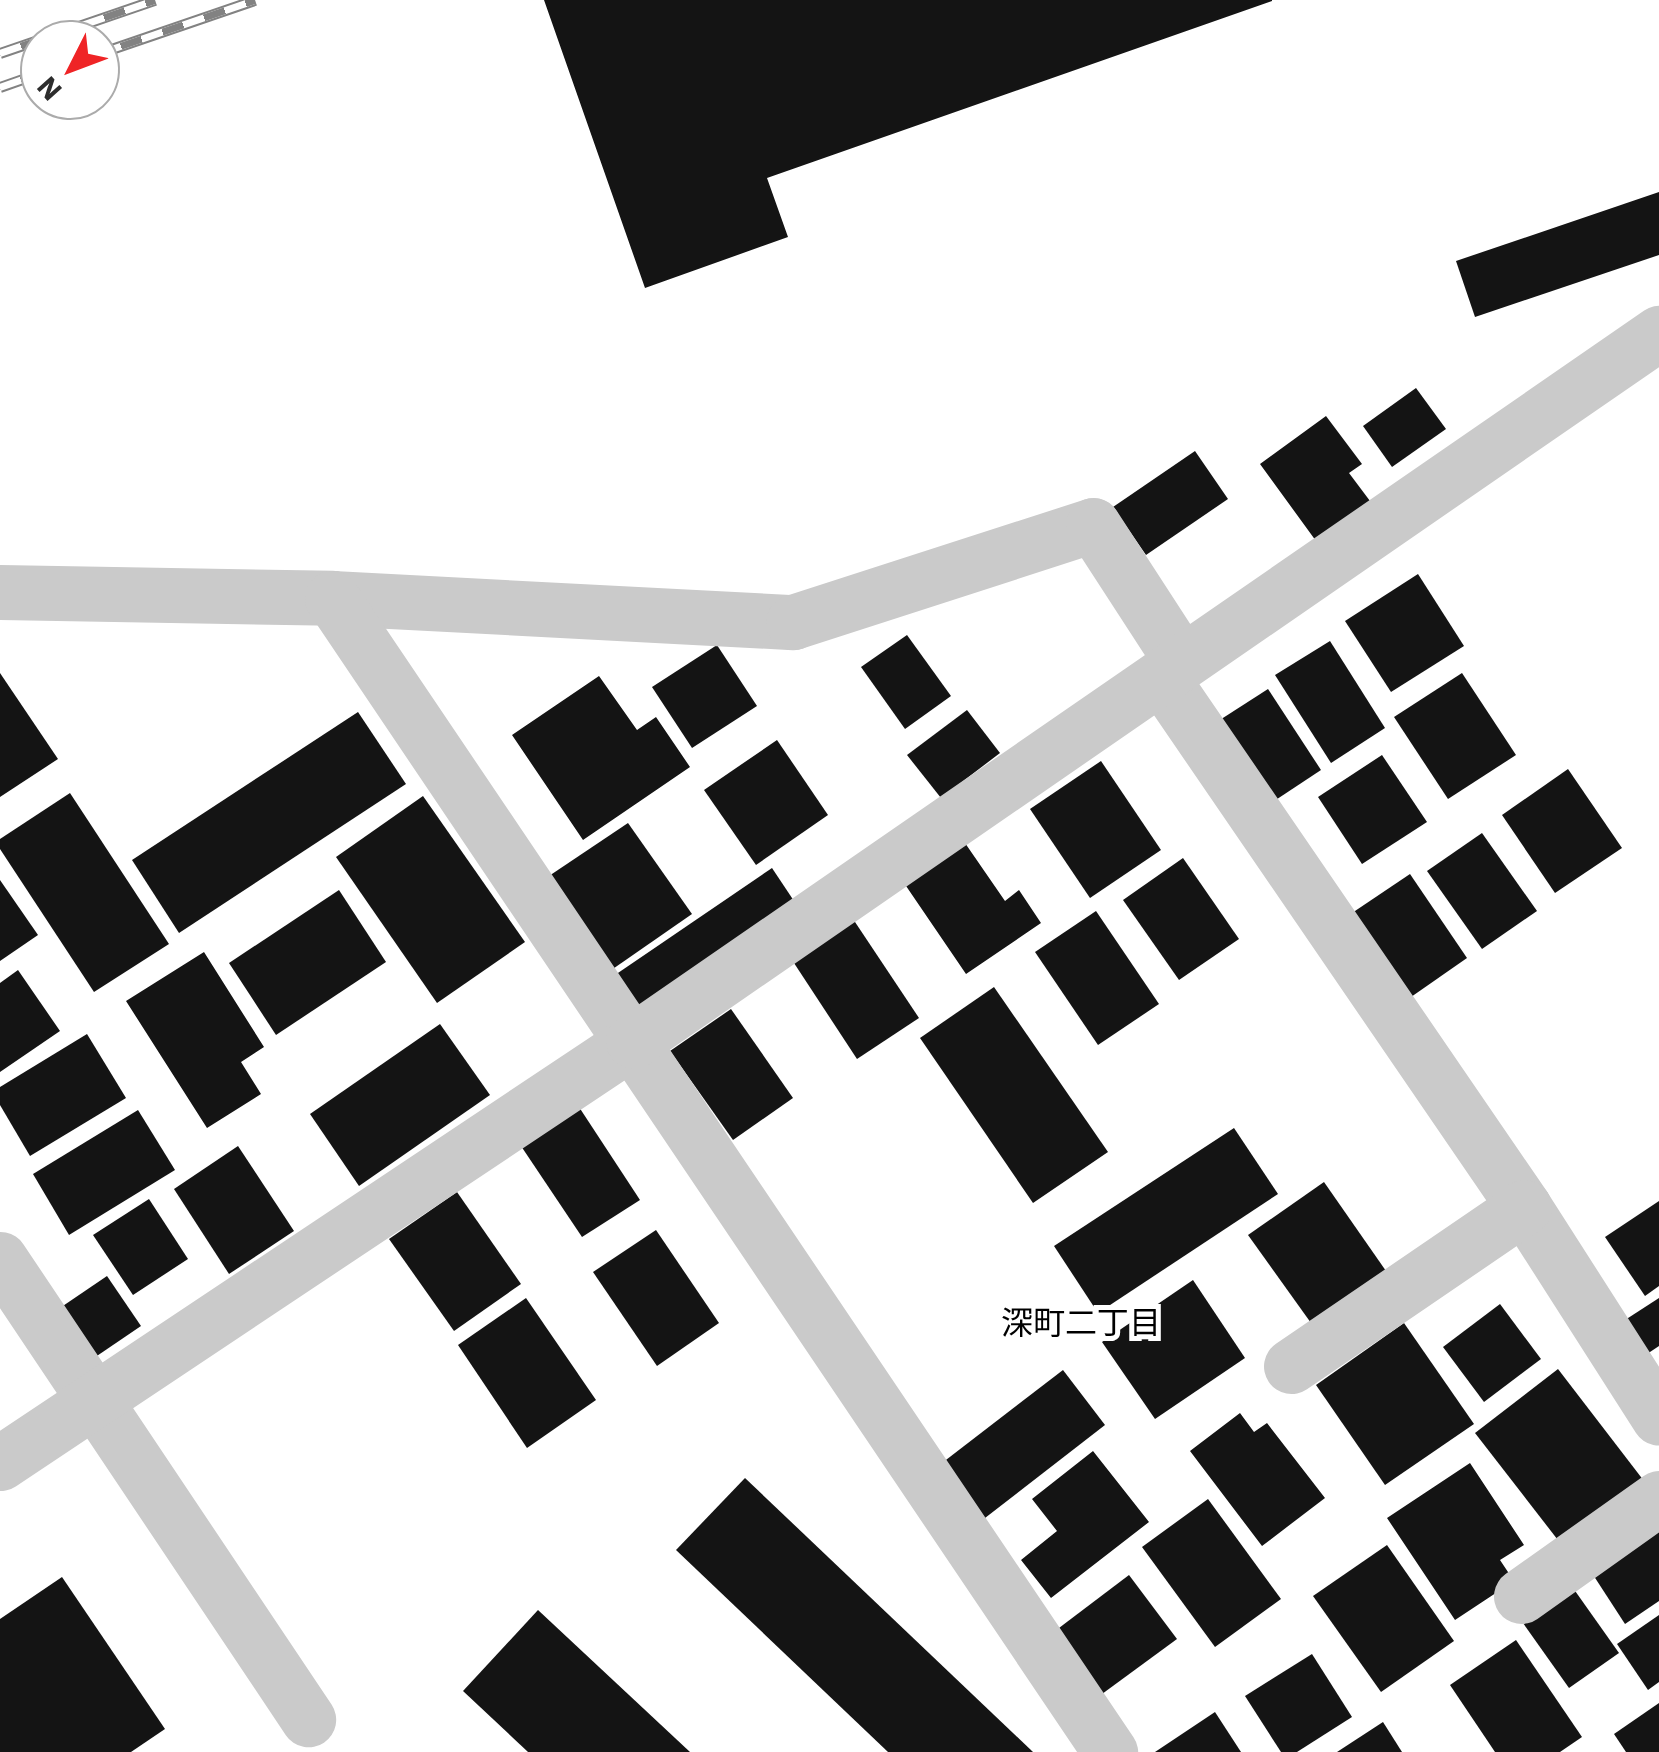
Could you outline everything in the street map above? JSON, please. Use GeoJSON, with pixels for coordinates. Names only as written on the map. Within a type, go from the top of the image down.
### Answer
{"type":"FeatureCollection","features":[{"type":"Feature","properties":{"kind":"street"},"geometry":{"type":"LineString","coordinates":[[0,1463],[633,1041],[1659,333]]}},
{"type":"Feature","properties":{"kind":"street"},"geometry":{"type":"LineString","coordinates":[[0,592],[332,598],[793,622],[1093,525],[1172,669],[1659,1418]]}},
{"type":"Feature","properties":{"kind":"street"},"geometry":{"type":"LineString","coordinates":[[332,598],[1110,1752]]}},
{"type":"Feature","properties":{"kind":"street"},"geometry":{"type":"LineString","coordinates":[[1291,1366],[1524,1207]]}},
{"type":"Feature","properties":{"kind":"street"},"geometry":{"type":"LineString","coordinates":[[0,1259],[308,1719]]}},
{"type":"Feature","properties":{"kind":"street"},"geometry":{"type":"LineString","coordinates":[[1521,1596],[1659,1498]]}},
{"type":"Feature","properties":{"kind":"building"},"geometry":{"type":"Polygon","coordinates":[[[544,0],[1272,1],[767,178],[788,237],[645,288],[544,0]]]}},
{"type":"Feature","properties":{"kind":"building"},"geometry":{"type":"Polygon","coordinates":[[[1659,192],[1659,255],[1475,317],[1456,261],[1659,192]]]}},
{"type":"Feature","properties":{"kind":"building"},"geometry":{"type":"Polygon","coordinates":[[[1416,388],[1446,429],[1392,467],[1363,426],[1416,388]]]}},
{"type":"Feature","properties":{"kind":"building"},"geometry":{"type":"Polygon","coordinates":[[[1326,416],[1362,464],[1349,473],[1370,501],[1316,541],[1260,464],[1326,416]]]}},
{"type":"Feature","properties":{"kind":"building"},"geometry":{"type":"Polygon","coordinates":[[[1195,451],[1228,499],[1146,555],[1113,507],[1195,451]]]}},
{"type":"Feature","properties":{"kind":"building"},"geometry":{"type":"Polygon","coordinates":[[[1418,574],[1464,646],[1391,692],[1345,621],[1418,574]]]}},
{"type":"Feature","properties":{"kind":"building"},"geometry":{"type":"Polygon","coordinates":[[[907,635],[951,696],[905,729],[861,667],[907,635]]]}},
{"type":"Feature","properties":{"kind":"building"},"geometry":{"type":"Polygon","coordinates":[[[1330,641],[1385,728],[1331,763],[1275,675],[1330,641]]]}},
{"type":"Feature","properties":{"kind":"building"},"geometry":{"type":"Polygon","coordinates":[[[717,645],[757,706],[692,748],[652,687],[717,645]]]}},
{"type":"Feature","properties":{"kind":"building"},"geometry":{"type":"Polygon","coordinates":[[[0,673],[58,759],[0,797],[0,673]]]}},
{"type":"Feature","properties":{"kind":"building"},"geometry":{"type":"Polygon","coordinates":[[[1462,673],[1516,755],[1448,799],[1394,717],[1462,673]]]}},
{"type":"Feature","properties":{"kind":"building"},"geometry":{"type":"Polygon","coordinates":[[[599,676],[637,730],[656,717],[690,767],[583,840],[512,735],[599,676]]]}},
{"type":"Feature","properties":{"kind":"building"},"geometry":{"type":"Polygon","coordinates":[[[1268,689],[1321,770],[1265,807],[1212,725],[1268,689]]]}},
{"type":"Feature","properties":{"kind":"building"},"geometry":{"type":"Polygon","coordinates":[[[967,710],[1000,753],[941,798],[907,755],[967,710]]]}},
{"type":"Feature","properties":{"kind":"building"},"geometry":{"type":"Polygon","coordinates":[[[358,712],[406,784],[179,933],[132,860],[358,712]]]}},
{"type":"Feature","properties":{"kind":"building"},"geometry":{"type":"Polygon","coordinates":[[[777,740],[828,815],[756,865],[704,790],[777,740]]]}},
{"type":"Feature","properties":{"kind":"building"},"geometry":{"type":"Polygon","coordinates":[[[1382,755],[1427,822],[1362,864],[1318,797],[1382,755]]]}},
{"type":"Feature","properties":{"kind":"building"},"geometry":{"type":"Polygon","coordinates":[[[1101,761],[1161,850],[1090,898],[1030,809],[1101,761]]]}},
{"type":"Feature","properties":{"kind":"building"},"geometry":{"type":"Polygon","coordinates":[[[1568,769],[1622,848],[1555,893],[1502,815],[1568,769]]]}},
{"type":"Feature","properties":{"kind":"building"},"geometry":{"type":"Polygon","coordinates":[[[70,793],[169,944],[94,992],[0,849],[0,839],[70,793]]]}},
{"type":"Feature","properties":{"kind":"building"},"geometry":{"type":"Polygon","coordinates":[[[423,796],[525,942],[437,1003],[336,857],[423,796]]]}},
{"type":"Feature","properties":{"kind":"building"},"geometry":{"type":"Polygon","coordinates":[[[628,823],[692,914],[607,973],[543,880],[628,823]]]}},
{"type":"Feature","properties":{"kind":"building"},"geometry":{"type":"Polygon","coordinates":[[[1482,833],[1537,911],[1482,949],[1427,871],[1482,833]]]}},
{"type":"Feature","properties":{"kind":"building"},"geometry":{"type":"Polygon","coordinates":[[[965,843],[1005,901],[1019,890],[1041,923],[966,974],[904,883],[965,843]]]}},
{"type":"Feature","properties":{"kind":"building"},"geometry":{"type":"Polygon","coordinates":[[[1183,858],[1239,939],[1179,980],[1123,900],[1183,858]]]}},
{"type":"Feature","properties":{"kind":"building"},"geometry":{"type":"Polygon","coordinates":[[[772,868],[796,904],[640,1011],[615,975],[772,868]]]}},
{"type":"Feature","properties":{"kind":"building"},"geometry":{"type":"Polygon","coordinates":[[[1410,874],[1467,958],[1411,997],[1352,913],[1410,874]]]}},
{"type":"Feature","properties":{"kind":"building"},"geometry":{"type":"Polygon","coordinates":[[[0,880],[38,935],[0,961],[0,880]]]}},
{"type":"Feature","properties":{"kind":"building"},"geometry":{"type":"Polygon","coordinates":[[[339,890],[386,962],[276,1035],[229,963],[339,890]]]}},
{"type":"Feature","properties":{"kind":"building"},"geometry":{"type":"Polygon","coordinates":[[[1096,911],[1159,1004],[1098,1045],[1035,952],[1096,911]]]}},
{"type":"Feature","properties":{"kind":"building"},"geometry":{"type":"Polygon","coordinates":[[[853,919],[919,1018],[857,1059],[792,960],[853,919]]]}},
{"type":"Feature","properties":{"kind":"building"},"geometry":{"type":"Polygon","coordinates":[[[204,952],[264,1047],[241,1062],[261,1094],[207,1128],[126,1001],[204,952]]]}},
{"type":"Feature","properties":{"kind":"building"},"geometry":{"type":"Polygon","coordinates":[[[18,970],[60,1031],[0,1072],[0,983],[18,970]]]}},
{"type":"Feature","properties":{"kind":"building"},"geometry":{"type":"Polygon","coordinates":[[[994,987],[1108,1152],[1033,1203],[920,1038],[994,987]]]}},
{"type":"Feature","properties":{"kind":"building"},"geometry":{"type":"Polygon","coordinates":[[[731,1009],[793,1098],[733,1140],[670,1051],[731,1009]]]}},
{"type":"Feature","properties":{"kind":"building"},"geometry":{"type":"Polygon","coordinates":[[[440,1024],[490,1095],[359,1186],[310,1114],[440,1024]]]}},
{"type":"Feature","properties":{"kind":"building"},"geometry":{"type":"Polygon","coordinates":[[[87,1034],[126,1098],[30,1156],[0,1105],[0,1087],[87,1034]]]}},
{"type":"Feature","properties":{"kind":"building"},"geometry":{"type":"Polygon","coordinates":[[[579,1107],[640,1200],[582,1237],[521,1146],[579,1107]]]}},
{"type":"Feature","properties":{"kind":"building"},"geometry":{"type":"Polygon","coordinates":[[[138,1110],[175,1170],[69,1235],[33,1174],[138,1110]]]}},
{"type":"Feature","properties":{"kind":"building"},"geometry":{"type":"Polygon","coordinates":[[[1234,1128],[1278,1194],[1098,1313],[1054,1246],[1234,1128]]]}},
{"type":"Feature","properties":{"kind":"building"},"geometry":{"type":"Polygon","coordinates":[[[238,1146],[294,1231],[229,1274],[174,1189],[238,1146]]]}},
{"type":"Feature","properties":{"kind":"building"},"geometry":{"type":"Polygon","coordinates":[[[1324,1182],[1386,1271],[1311,1323],[1248,1235],[1324,1182]]]}},
{"type":"Feature","properties":{"kind":"building"},"geometry":{"type":"Polygon","coordinates":[[[457,1192],[521,1284],[454,1331],[389,1239],[457,1192]]]}},
{"type":"Feature","properties":{"kind":"building"},"geometry":{"type":"Polygon","coordinates":[[[149,1199],[188,1259],[133,1295],[93,1235],[149,1199]]]}},
{"type":"Feature","properties":{"kind":"building"},"geometry":{"type":"Polygon","coordinates":[[[1659,1201],[1659,1286],[1645,1296],[1605,1237],[1659,1201]]]}},
{"type":"Feature","properties":{"kind":"building"},"geometry":{"type":"Polygon","coordinates":[[[656,1230],[719,1323],[657,1366],[593,1272],[656,1230]]]}},
{"type":"Feature","properties":{"kind":"building"},"geometry":{"type":"Polygon","coordinates":[[[107,1276],[141,1326],[88,1362],[54,1312],[107,1276]]]}},
{"type":"Feature","properties":{"kind":"building"},"geometry":{"type":"Polygon","coordinates":[[[1193,1280],[1245,1358],[1155,1419],[1102,1342],[1193,1280]]]}},
{"type":"Feature","properties":{"kind":"building"},"geometry":{"type":"Polygon","coordinates":[[[526,1298],[596,1400],[527,1448],[458,1345],[526,1298]]]}},
{"type":"Feature","properties":{"kind":"building"},"geometry":{"type":"Polygon","coordinates":[[[1659,1298],[1659,1346],[1647,1354],[1625,1320],[1659,1298]]]}},
{"type":"Feature","properties":{"kind":"building"},"geometry":{"type":"Polygon","coordinates":[[[1500,1304],[1541,1359],[1484,1402],[1443,1347],[1500,1304]]]}},
{"type":"Feature","properties":{"kind":"building"},"geometry":{"type":"Polygon","coordinates":[[[1404,1323],[1474,1424],[1385,1485],[1316,1385],[1404,1323]]]}},
{"type":"Feature","properties":{"kind":"building"},"geometry":{"type":"Polygon","coordinates":[[[1558,1369],[1644,1481],[1561,1544],[1475,1433],[1558,1369]]]}},
{"type":"Feature","properties":{"kind":"building"},"geometry":{"type":"Polygon","coordinates":[[[1063,1370],[1105,1425],[985,1518],[942,1463],[1063,1370]]]}},
{"type":"Feature","properties":{"kind":"building"},"geometry":{"type":"Polygon","coordinates":[[[1240,1413],[1254,1432],[1267,1423],[1325,1498],[1262,1546],[1190,1451],[1240,1413]]]}},
{"type":"Feature","properties":{"kind":"building"},"geometry":{"type":"Polygon","coordinates":[[[1093,1451],[1149,1522],[1051,1598],[1021,1560],[1057,1531],[1032,1499],[1093,1451]]]}},
{"type":"Feature","properties":{"kind":"building"},"geometry":{"type":"Polygon","coordinates":[[[1470,1463],[1524,1545],[1500,1560],[1514,1581],[1455,1620],[1387,1518],[1470,1463]]]}},
{"type":"Feature","properties":{"kind":"building"},"geometry":{"type":"Polygon","coordinates":[[[745,1478],[1033,1752],[888,1752],[676,1550],[745,1478]]]}},
{"type":"Feature","properties":{"kind":"building"},"geometry":{"type":"Polygon","coordinates":[[[1208,1499],[1281,1599],[1215,1647],[1142,1547],[1208,1499]]]}},
{"type":"Feature","properties":{"kind":"building"},"geometry":{"type":"Polygon","coordinates":[[[1659,1528],[1659,1601],[1625,1624],[1588,1567],[1659,1528]]]}},
{"type":"Feature","properties":{"kind":"building"},"geometry":{"type":"Polygon","coordinates":[[[1387,1545],[1454,1641],[1381,1692],[1313,1596],[1387,1545]]]}},
{"type":"Feature","properties":{"kind":"building"},"geometry":{"type":"Polygon","coordinates":[[[1129,1575],[1177,1639],[1102,1694],[1055,1631],[1129,1575]]]}},
{"type":"Feature","properties":{"kind":"building"},"geometry":{"type":"Polygon","coordinates":[[[62,1577],[165,1729],[131,1752],[0,1752],[0,1619],[62,1577]]]}},
{"type":"Feature","properties":{"kind":"building"},"geometry":{"type":"Polygon","coordinates":[[[1573,1588],[1619,1653],[1569,1688],[1523,1623],[1573,1588]]]}},
{"type":"Feature","properties":{"kind":"building"},"geometry":{"type":"Polygon","coordinates":[[[538,1610],[690,1752],[528,1752],[463,1691],[538,1610]]]}},
{"type":"Feature","properties":{"kind":"building"},"geometry":{"type":"Polygon","coordinates":[[[1659,1615],[1659,1682],[1648,1690],[1617,1644],[1659,1615]]]}},
{"type":"Feature","properties":{"kind":"building"},"geometry":{"type":"Polygon","coordinates":[[[1516,1640],[1582,1737],[1560,1752],[1495,1752],[1450,1685],[1516,1640]]]}},
{"type":"Feature","properties":{"kind":"building"},"geometry":{"type":"Polygon","coordinates":[[[1312,1654],[1352,1717],[1297,1752],[1281,1752],[1245,1696],[1312,1654]]]}},
{"type":"Feature","properties":{"kind":"building"},"geometry":{"type":"Polygon","coordinates":[[[1659,1703],[1659,1752],[1626,1752],[1614,1734],[1659,1703]]]}},
{"type":"Feature","properties":{"kind":"building"},"geometry":{"type":"Polygon","coordinates":[[[1215,1712],[1241,1752],[1155,1752],[1215,1712]]]}},
{"type":"Feature","properties":{"kind":"building"},"geometry":{"type":"Polygon","coordinates":[[[1383,1722],[1402,1752],[1337,1752],[1383,1722]]]}},
{"type":"Feature","properties":{"kind":"railway"},"geometry":{"type":"LineString","coordinates":[[0,53],[155,0]]}},
{"type":"Feature","properties":{"kind":"railway"},"geometry":{"type":"LineString","coordinates":[[120,46],[255,0]]}},
{"type":"Feature","properties":{"kind":"railway"},"geometry":{"type":"LineString","coordinates":[[0,87],[20,80]]}},
{"type":"Feature","properties":{"kind":"district","name":"深町二丁目"},"geometry":{"type":"Point","coordinates":[1081,1322]}}]}
